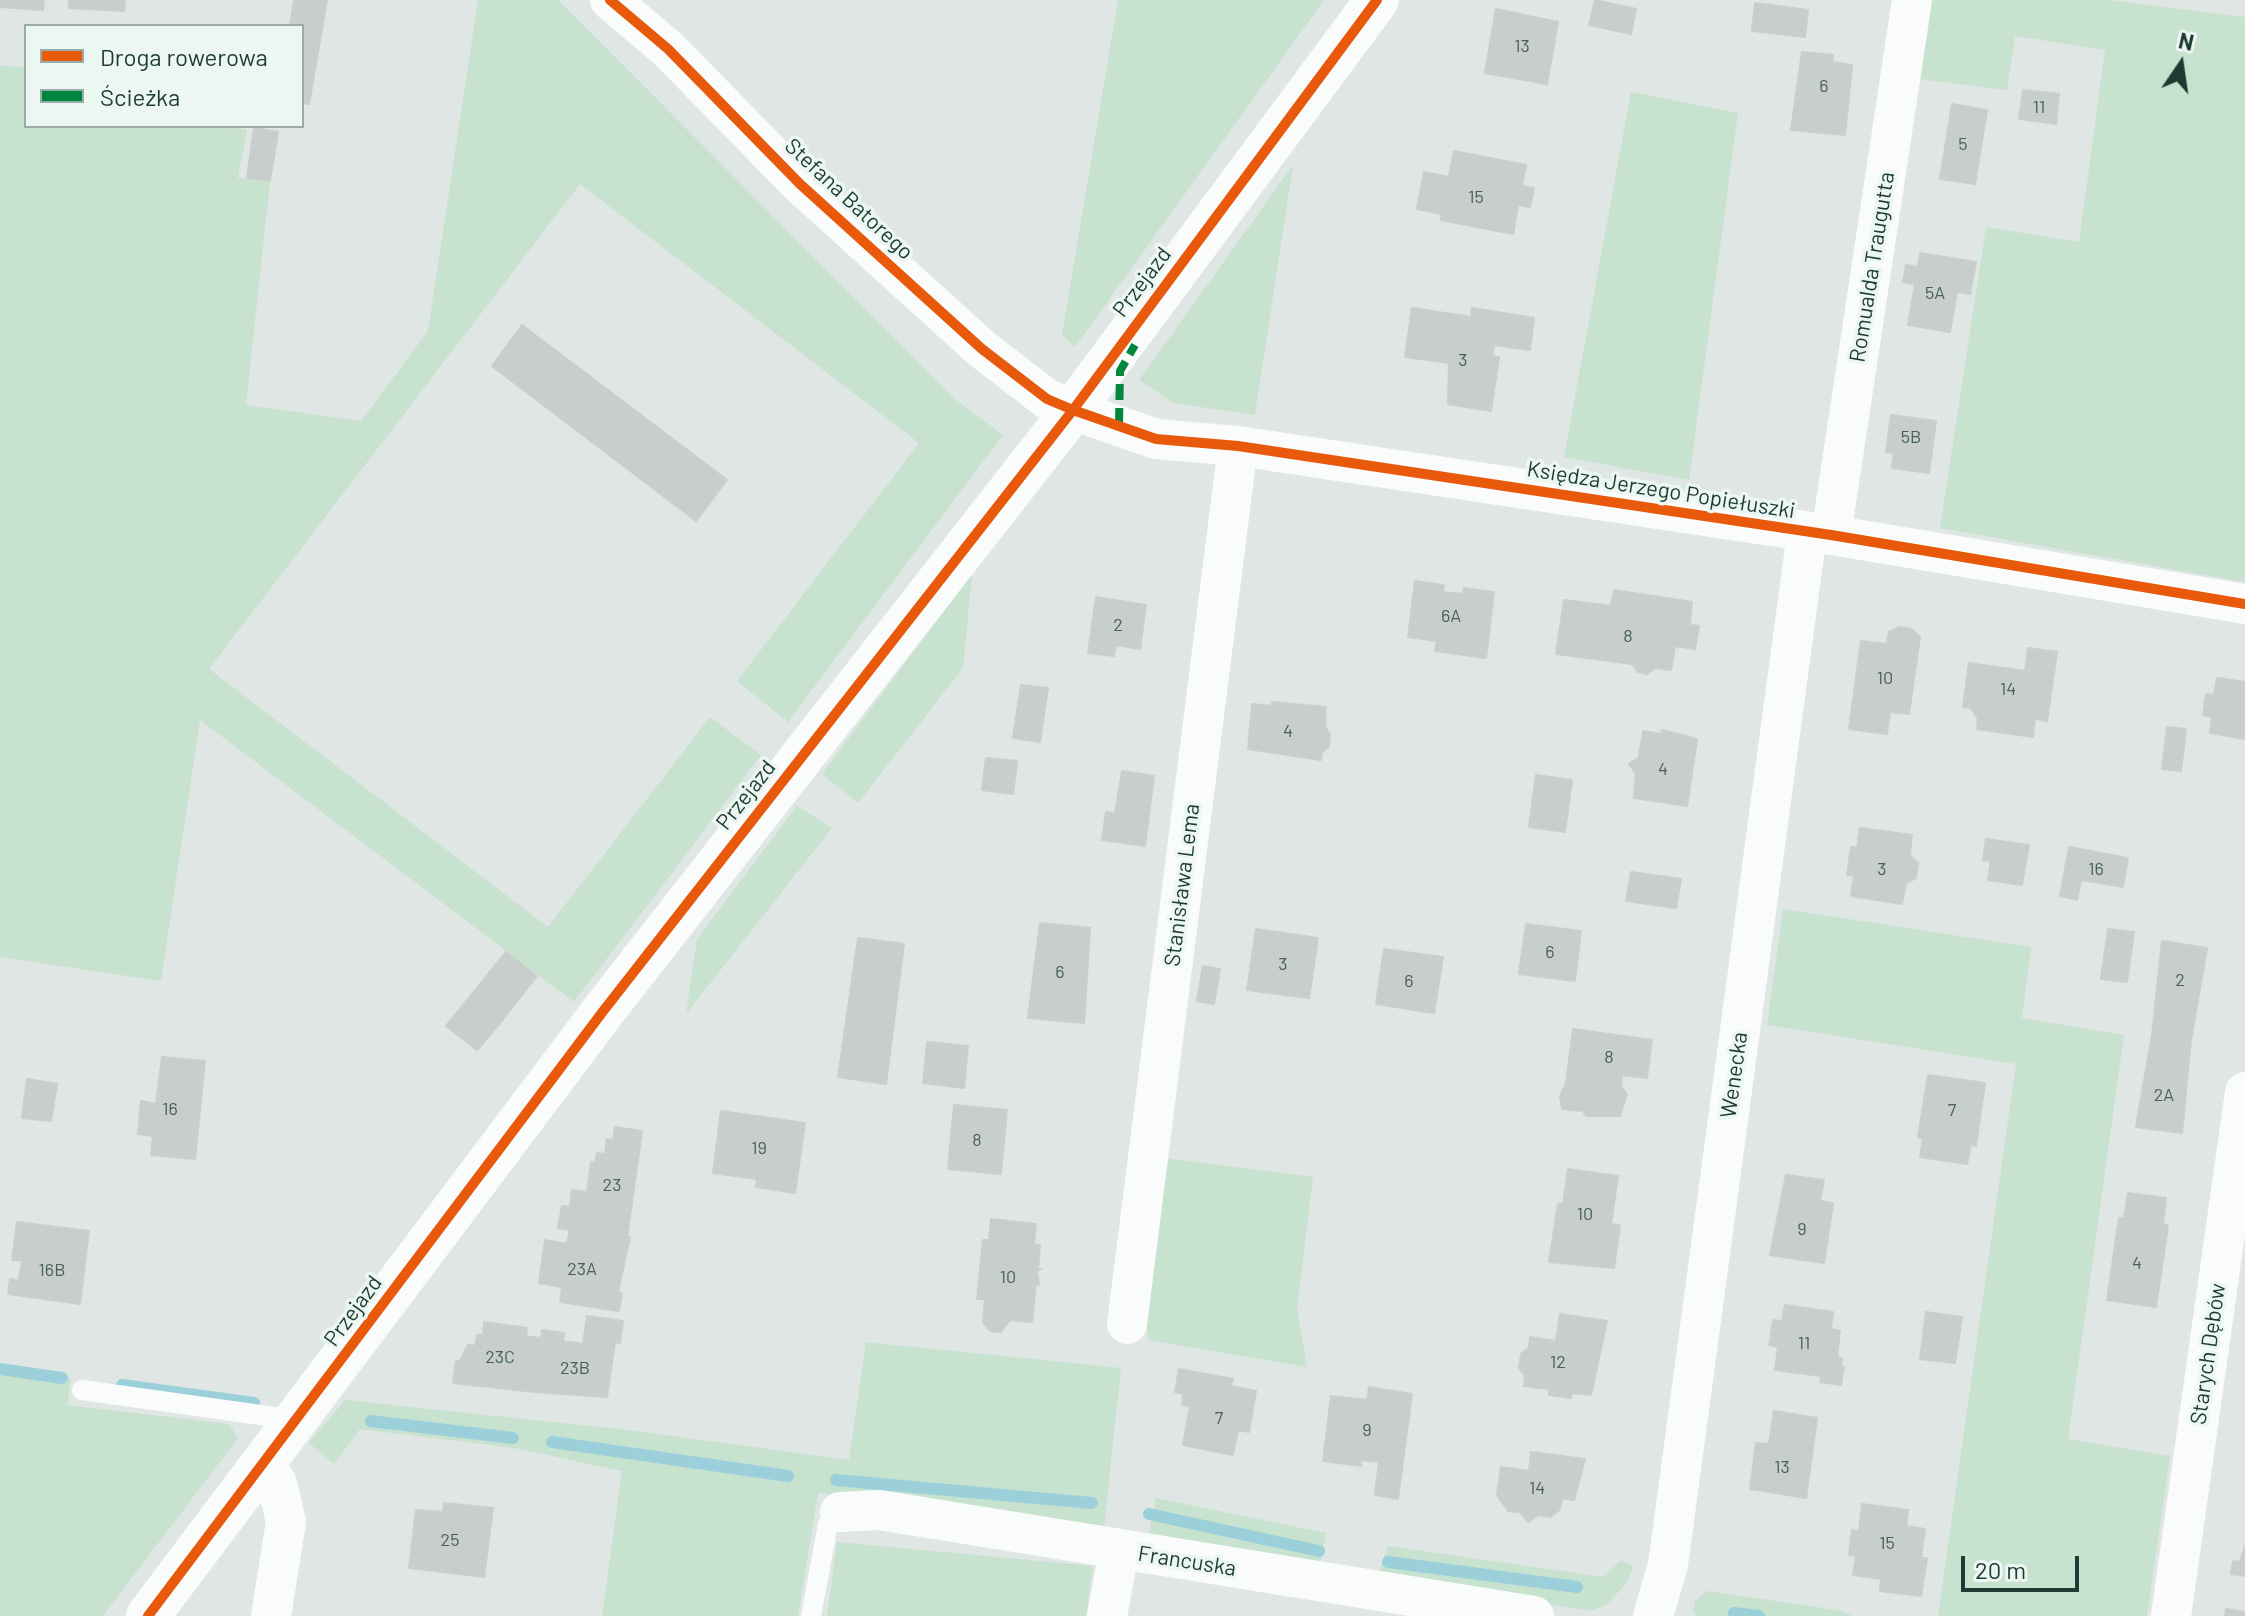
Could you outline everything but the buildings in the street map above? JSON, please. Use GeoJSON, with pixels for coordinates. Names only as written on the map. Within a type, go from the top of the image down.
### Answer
{"type":"FeatureCollection","features":[{"type":"Feature","properties":{"kind":"street","name":"Stefana Batorego"},"geometry":{"type":"LineString","coordinates":[[610,0],[668,49],[800,184],[982,349],[1047,399],[1073,410]]}},
{"type":"Feature","properties":{"kind":"street","name":"Przejazd"},"geometry":{"type":"LineString","coordinates":[[148,1616],[604,1010],[1073,410],[1377,0]]}},
{"type":"Feature","properties":{"kind":"street","name":"Romualda Traugutta"},"geometry":{"type":"LineString","coordinates":[[1819,534],[1912,0]]}},
{"type":"Feature","properties":{"kind":"street","name":"Księdza Jerzego Popiełuszki"},"geometry":{"type":"LineString","coordinates":[[1073,410],[1156,439],[1238,446],[1819,534],[2245,604]]}},
{"type":"Feature","properties":{"kind":"street","name":"Stanisława Lema"},"geometry":{"type":"LineString","coordinates":[[1127,1324],[1238,446]]}},
{"type":"Feature","properties":{"kind":"street","name":"Wenecka"},"geometry":{"type":"LineString","coordinates":[[1653,1616],[1668,1565],[1819,534]]}},
{"type":"Feature","properties":{"kind":"street","name":"Starych Dębów"},"geometry":{"type":"LineString","coordinates":[[2171,1616],[2245,1092]]}},
{"type":"Feature","properties":{"kind":"street"},"geometry":{"type":"LineString","coordinates":[[263,1465],[277,1483],[286,1522],[271,1616]]}},
{"type":"Feature","properties":{"kind":"street","name":"Francuska"},"geometry":{"type":"LineString","coordinates":[[840,1512],[879,1510],[1534,1616]]}},
{"type":"Feature","properties":{"kind":"street"},"geometry":{"type":"LineString","coordinates":[[1107,1616],[1119,1551]]}},
{"type":"Feature","properties":{"kind":"lane"},"geometry":{"type":"LineString","coordinates":[[82,1390],[298,1420]]}},
{"type":"Feature","properties":{"kind":"lane"},"geometry":{"type":"LineString","coordinates":[[811,1616],[828,1524],[840,1512]]}},
{"type":"Feature","properties":{"kind":"green space"},"geometry":{"type":"Polygon","coordinates":[[[478,0],[558,0],[956,400],[1003,435],[788,722],[737,681],[919,443],[580,184],[209,669],[548,927],[710,717],[761,755],[574,1002],[200,720],[161,981],[0,957],[0,66],[24,67],[24,128],[247,130],[238,178],[270,182],[246,405],[361,421],[428,331],[478,0]]]}},
{"type":"Feature","properties":{"kind":"green space"},"geometry":{"type":"Polygon","coordinates":[[[1118,0],[1324,0],[1075,347],[1062,335],[1118,0]]]}},
{"type":"Feature","properties":{"kind":"green space"},"geometry":{"type":"Polygon","coordinates":[[[1923,0],[2109,0],[2245,17],[2245,582],[1940,528],[1986,227],[2079,242],[2105,50],[2015,36],[2007,90],[1911,78],[1923,0]]]}},
{"type":"Feature","properties":{"kind":"green space"},"geometry":{"type":"Polygon","coordinates":[[[1631,92],[1738,113],[1689,480],[1564,457],[1631,92]]]}},
{"type":"Feature","properties":{"kind":"green space"},"geometry":{"type":"Polygon","coordinates":[[[1293,165],[1255,415],[1174,403],[1139,380],[1293,165]]]}},
{"type":"Feature","properties":{"kind":"green space"},"geometry":{"type":"Polygon","coordinates":[[[972,574],[963,668],[858,803],[822,774],[972,574]]]}},
{"type":"Feature","properties":{"kind":"green space"},"geometry":{"type":"Polygon","coordinates":[[[797,806],[832,828],[686,1014],[697,939],[797,806]]]}},
{"type":"Feature","properties":{"kind":"green space"},"geometry":{"type":"Polygon","coordinates":[[[1783,909],[2031,947],[2022,1018],[2124,1035],[2068,1439],[2170,1456],[2147,1616],[1938,1616],[2016,1064],[1767,1025],[1783,909]]]}},
{"type":"Feature","properties":{"kind":"green space"},"geometry":{"type":"Polygon","coordinates":[[[1163,1158],[1313,1177],[1297,1309],[1307,1367],[1148,1340],[1146,1292],[1163,1158]]]}},
{"type":"Feature","properties":{"kind":"green space"},"geometry":{"type":"Polygon","coordinates":[[[866,1342],[1121,1368],[1104,1528],[984,1508],[818,1493],[798,1616],[602,1616],[622,1471],[514,1448],[360,1429],[334,1464],[309,1443],[345,1400],[628,1430],[849,1460],[866,1342]]]}},
{"type":"Feature","properties":{"kind":"green space"},"geometry":{"type":"Polygon","coordinates":[[[0,1372],[71,1379],[67,1405],[229,1424],[238,1438],[103,1616],[0,1616],[0,1372]]]}},
{"type":"Feature","properties":{"kind":"green space"},"geometry":{"type":"Polygon","coordinates":[[[1156,1498],[1326,1533],[1319,1567],[1149,1533],[1156,1498]]]}},
{"type":"Feature","properties":{"kind":"green space"},"geometry":{"type":"Polygon","coordinates":[[[837,1542],[1093,1566],[1086,1616],[827,1616],[837,1542]]]}},
{"type":"Feature","properties":{"kind":"green space"},"geometry":{"type":"Polygon","coordinates":[[[1388,1546],[1604,1577],[1621,1560],[1634,1567],[1625,1585],[1607,1604],[1591,1611],[1377,1578],[1388,1546]]]}},
{"type":"Feature","properties":{"kind":"green space"},"geometry":{"type":"Polygon","coordinates":[[[1707,1591],[1837,1610],[1853,1616],[1697,1616],[1693,1612],[1695,1601],[1707,1591]]]}},
{"type":"Feature","properties":{"kind":"waterway"},"geometry":{"type":"LineString","coordinates":[[0,1369],[62,1378]]}},
{"type":"Feature","properties":{"kind":"waterway"},"geometry":{"type":"LineString","coordinates":[[122,1385],[254,1403]]}},
{"type":"Feature","properties":{"kind":"waterway"},"geometry":{"type":"LineString","coordinates":[[371,1421],[513,1438]]}},
{"type":"Feature","properties":{"kind":"waterway"},"geometry":{"type":"LineString","coordinates":[[552,1442],[788,1476]]}},
{"type":"Feature","properties":{"kind":"waterway"},"geometry":{"type":"LineString","coordinates":[[836,1480],[1092,1503]]}},
{"type":"Feature","properties":{"kind":"waterway"},"geometry":{"type":"LineString","coordinates":[[1149,1514],[1319,1551]]}},
{"type":"Feature","properties":{"kind":"waterway"},"geometry":{"type":"LineString","coordinates":[[1388,1562],[1577,1587]]}},
{"type":"Feature","properties":{"kind":"waterway"},"geometry":{"type":"LineString","coordinates":[[1734,1613],[1759,1616]]}},
{"type":"Feature","properties":{"kind":"marked path"},"geometry":{"type":"LineString","coordinates":[[1119,424],[1120,371],[1135,345]]}},
{"type":"Feature","properties":{"kind":"cycle path"},"geometry":{"type":"LineString","coordinates":[[610,0],[668,49],[800,184],[982,349],[1047,399],[1073,410],[1156,439],[1238,446],[1831,535],[2245,604]]}},
{"type":"Feature","properties":{"kind":"cycle path"},"geometry":{"type":"LineString","coordinates":[[148,1616],[604,1010],[1073,410],[1377,0]]}}]}
